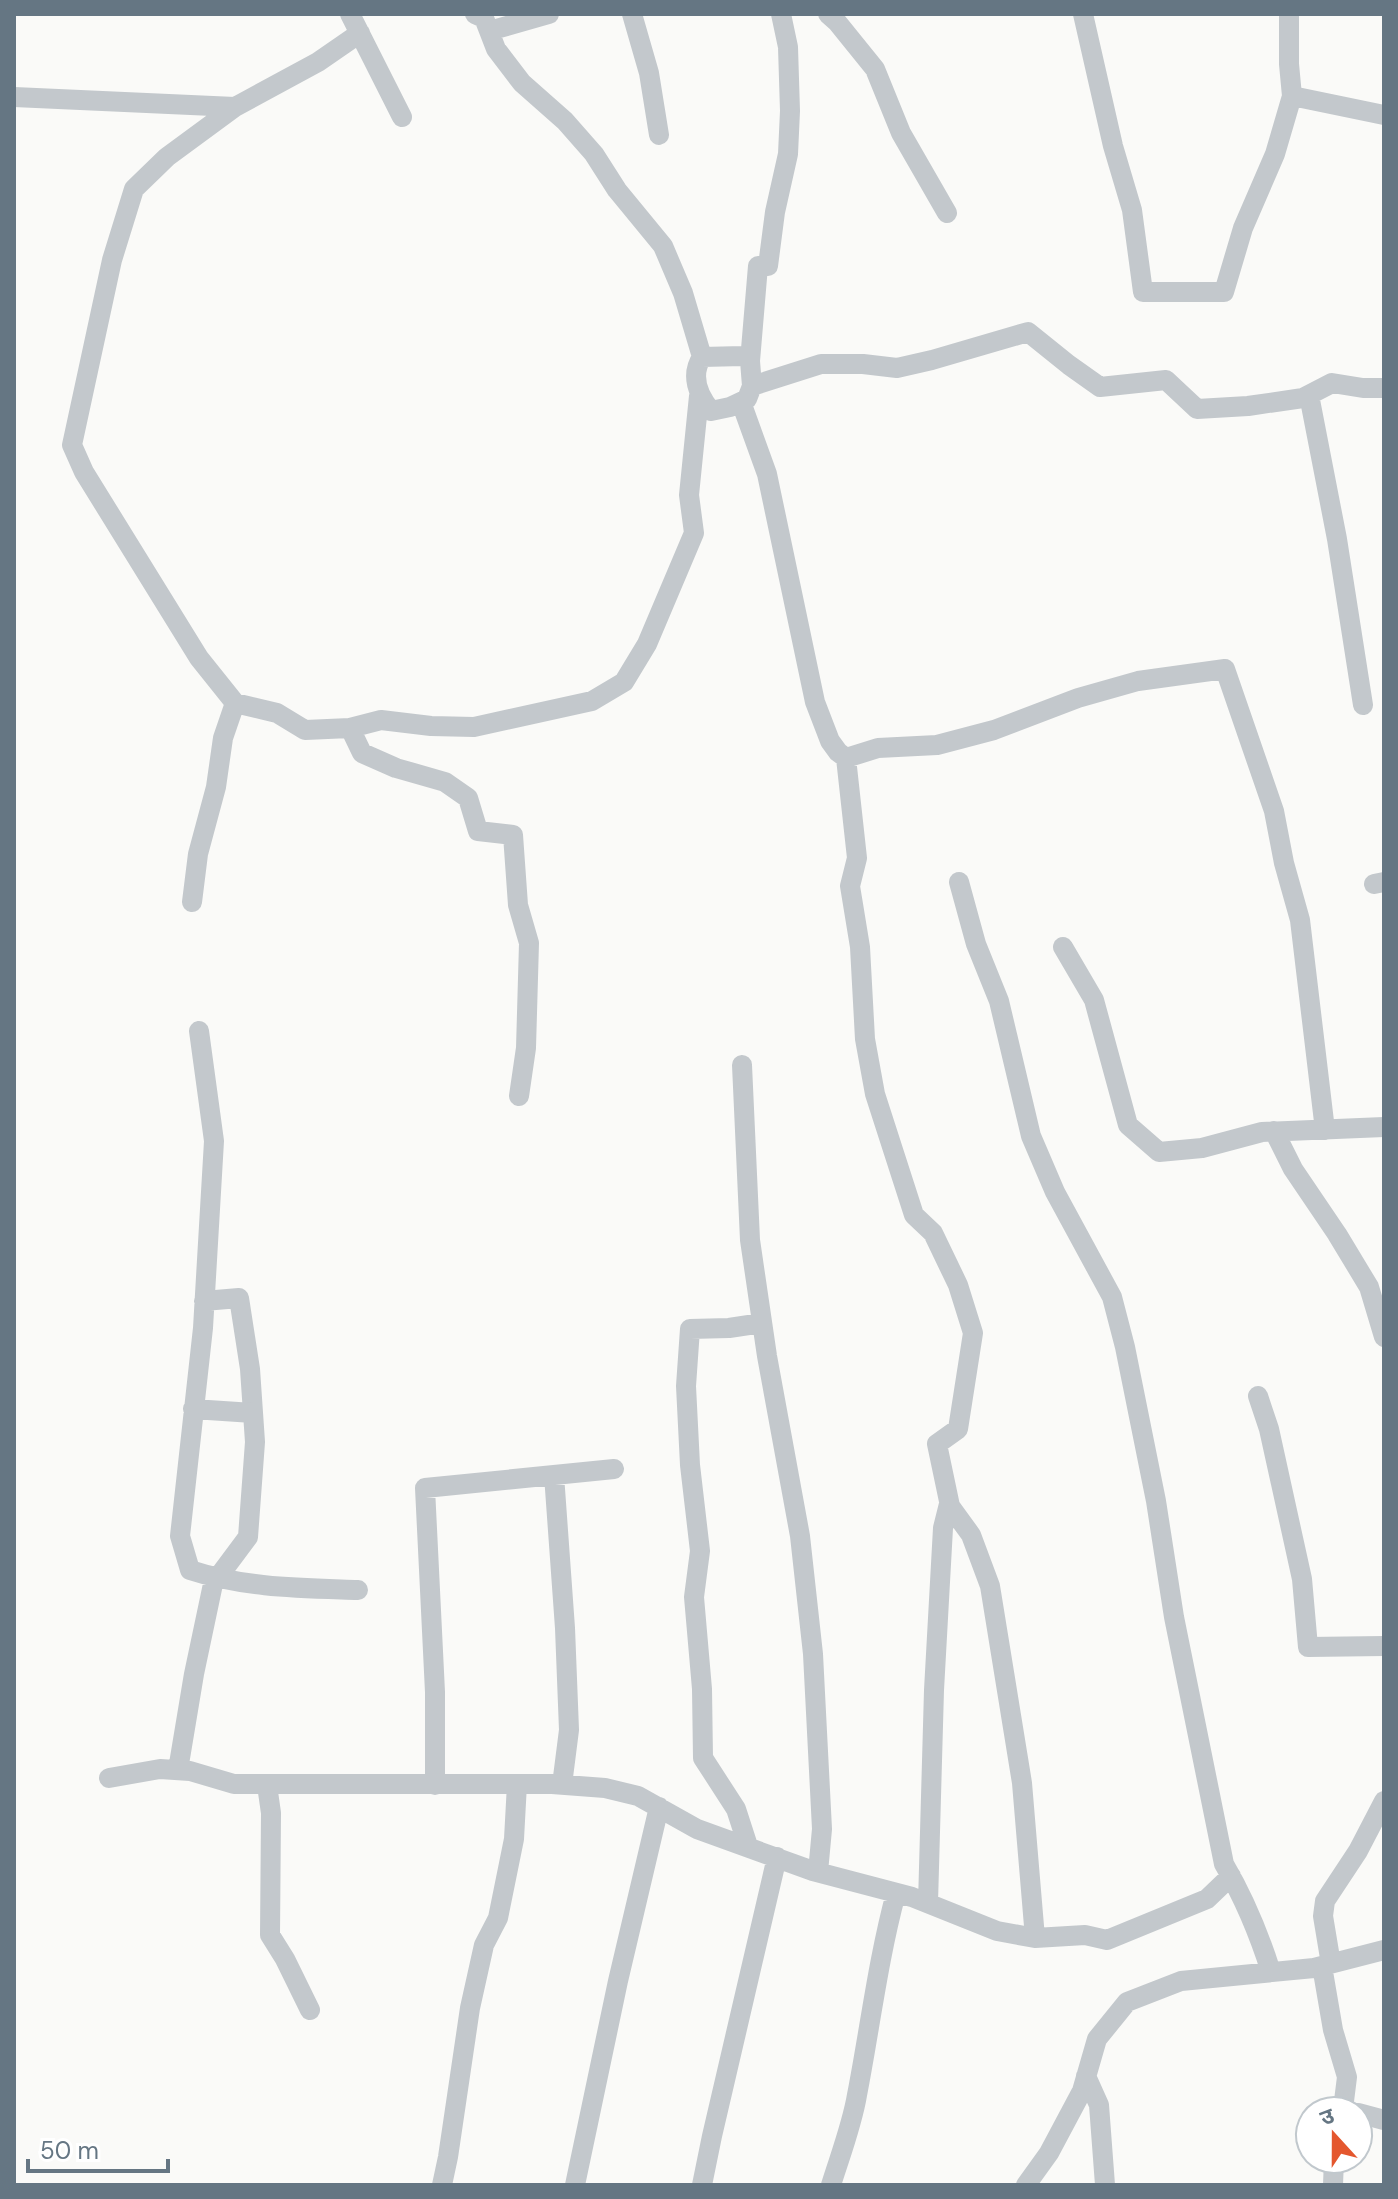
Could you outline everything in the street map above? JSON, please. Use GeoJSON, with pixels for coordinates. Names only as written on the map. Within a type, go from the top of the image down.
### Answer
{"type":"FeatureCollection","features":[{"type":"Feature","properties":{"kind":"street"},"geometry":{"type":"LineString","coordinates":[[350,14],[402,117]]}},
{"type":"Feature","properties":{"kind":"street"},"geometry":{"type":"LineString","coordinates":[[475,14],[484,18],[496,49],[522,83],[565,121],[594,154],[617,190],[663,246],[683,293],[702,357]]}},
{"type":"Feature","properties":{"kind":"street"},"geometry":{"type":"LineString","coordinates":[[489,31],[549,14]]}},
{"type":"Feature","properties":{"kind":"street"},"geometry":{"type":"LineString","coordinates":[[781,14],[788,47],[788,154],[775,212],[768,266],[758,266],[747,394],[815,702],[830,741],[846,758],[857,858],[850,886],[860,947],[865,1039],[875,1094],[914,1215],[933,1233],[958,1285],[973,1333],[958,1429],[937,1444],[949,1504],[971,1535],[990,1586],[1022,1783],[1035,1938]]}},
{"type":"Feature","properties":{"kind":"street"},"geometry":{"type":"LineString","coordinates":[[828,14],[875,69],[901,133],[947,213]]}},
{"type":"Feature","properties":{"kind":"street"},"geometry":{"type":"LineString","coordinates":[[1083,14],[1113,146],[1132,210],[1143,292],[1224,292],[1243,228],[1275,154],[1292,96],[1289,14]]}},
{"type":"Feature","properties":{"kind":"street"},"geometry":{"type":"LineString","coordinates":[[638,16],[659,135]]}},
{"type":"Feature","properties":{"kind":"street"},"geometry":{"type":"LineString","coordinates":[[360,33],[318,62],[235,107],[167,157],[134,189],[112,260],[72,445],[84,472],[199,658],[235,703],[277,713],[305,730],[350,728],[381,720],[474,727],[592,701],[624,682],[647,644],[694,533],[689,495],[699,396],[696,366],[702,357]]}},
{"type":"Feature","properties":{"kind":"street"},"geometry":{"type":"LineString","coordinates":[[1292,96],[1384,115]]}},
{"type":"Feature","properties":{"kind":"street"},"geometry":{"type":"LineString","coordinates":[[14,97],[235,107]]}},
{"type":"Feature","properties":{"kind":"street"},"geometry":{"type":"LineString","coordinates":[[699,396],[711,411],[730,407],[747,394],[821,364],[897,368],[1028,332],[1100,387],[1166,380],[1197,409],[1303,398],[1332,383],[1384,388]]}},
{"type":"Feature","properties":{"kind":"street"},"geometry":{"type":"LineString","coordinates":[[702,357],[743,356],[750,361]]}},
{"type":"Feature","properties":{"kind":"street"},"geometry":{"type":"LineString","coordinates":[[1309,395],[1337,539],[1363,705]]}},
{"type":"Feature","properties":{"kind":"street"},"geometry":{"type":"LineString","coordinates":[[846,758],[878,748],[937,745],[994,730],[1093,693],[1138,681],[1225,669],[1274,811],[1300,920],[1325,1130]]}},
{"type":"Feature","properties":{"kind":"street"},"geometry":{"type":"LineString","coordinates":[[192,902],[198,854],[216,787],[223,738],[235,703]]}},
{"type":"Feature","properties":{"kind":"street"},"geometry":{"type":"LineString","coordinates":[[350,728],[362,753],[396,768],[445,782],[468,798],[478,831],[513,835],[518,905],[529,943],[526,1048],[519,1096]]}},
{"type":"Feature","properties":{"kind":"street"},"geometry":{"type":"LineString","coordinates":[[959,882],[976,944],[999,1001],[1031,1136],[1055,1192],[1112,1297],[1156,1501],[1174,1617],[1224,1864],[1260,1938],[1271,1972]]}},
{"type":"Feature","properties":{"kind":"street"},"geometry":{"type":"LineString","coordinates":[[1063,947],[1094,1000],[1128,1125],[1159,1152],[1202,1148],[1262,1132],[1384,1127]]}},
{"type":"Feature","properties":{"kind":"street"},"geometry":{"type":"LineString","coordinates":[[199,1031],[214,1141],[204,1301],[180,1536],[190,1570],[216,1579],[268,1587],[358,1590]]}},
{"type":"Feature","properties":{"kind":"street"},"geometry":{"type":"LineString","coordinates":[[742,1065],[750,1240],[800,1536],[813,1654],[822,1829],[818,1872]]}},
{"type":"Feature","properties":{"kind":"street"},"geometry":{"type":"LineString","coordinates":[[1274,1131],[1293,1169],[1369,1287],[1384,1337]]}},
{"type":"Feature","properties":{"kind":"street"},"geometry":{"type":"LineString","coordinates":[[178,1770],[213,1584],[248,1537],[255,1442],[250,1369],[239,1298],[204,1301]]}},
{"type":"Feature","properties":{"kind":"street"},"geometry":{"type":"LineString","coordinates":[[748,1846],[736,1809],[703,1758],[702,1689],[694,1597],[700,1551],[690,1465],[686,1386],[690,1329],[762,1323]]}},
{"type":"Feature","properties":{"kind":"street"},"geometry":{"type":"LineString","coordinates":[[1258,1396],[1269,1429],[1302,1579],[1308,1647],[1384,1646]]}},
{"type":"Feature","properties":{"kind":"street"},"geometry":{"type":"LineString","coordinates":[[193,1409],[253,1413]]}},
{"type":"Feature","properties":{"kind":"street"},"geometry":{"type":"LineString","coordinates":[[435,1785],[435,1692],[425,1488],[614,1469]]}},
{"type":"Feature","properties":{"kind":"street"},"geometry":{"type":"LineString","coordinates":[[554,1475],[569,1730],[562,1785]]}},
{"type":"Feature","properties":{"kind":"street"},"geometry":{"type":"LineString","coordinates":[[928,1903],[934,1690],[943,1528],[949,1504]]}},
{"type":"Feature","properties":{"kind":"street"},"geometry":{"type":"LineString","coordinates":[[109,1778],[160,1769],[190,1771],[234,1784],[517,1784],[605,1788],[638,1796],[697,1829],[818,1872],[928,1903],[997,1931],[1035,1938],[1085,1935],[1107,1940],[1207,1899],[1231,1876]]}},
{"type":"Feature","properties":{"kind":"street"},"geometry":{"type":"LineString","coordinates":[[442,2185],[473,1995],[484,1945],[498,1918],[514,1839],[517,1784]]}},
{"type":"Feature","properties":{"kind":"street"},"geometry":{"type":"LineString","coordinates":[[267,1785],[271,1813],[270,1935],[310,2010]]}},
{"type":"Feature","properties":{"kind":"street"},"geometry":{"type":"LineString","coordinates":[[1348,2095],[1347,2077],[1333,2030],[1323,1916],[1325,1901],[1358,1851],[1384,1801]]}},
{"type":"Feature","properties":{"kind":"street"},"geometry":{"type":"LineString","coordinates":[[575,2185],[659,1807]]}},
{"type":"Feature","properties":{"kind":"street"},"geometry":{"type":"LineString","coordinates":[[702,2185],[777,1857]]}},
{"type":"Feature","properties":{"kind":"street"},"geometry":{"type":"LineString","coordinates":[[831,2185],[857,2098],[870,2013],[896,1893]]}},
{"type":"Feature","properties":{"kind":"street"},"geometry":{"type":"LineString","coordinates":[[1026,2185],[1049,2153],[1082,2091],[1097,2039],[1127,2002],[1181,1981],[1327,1965],[1384,1950]]}},
{"type":"Feature","properties":{"kind":"street"},"geometry":{"type":"LineString","coordinates":[[1086,2076],[1099,2105],[1105,2185]]}}]}
